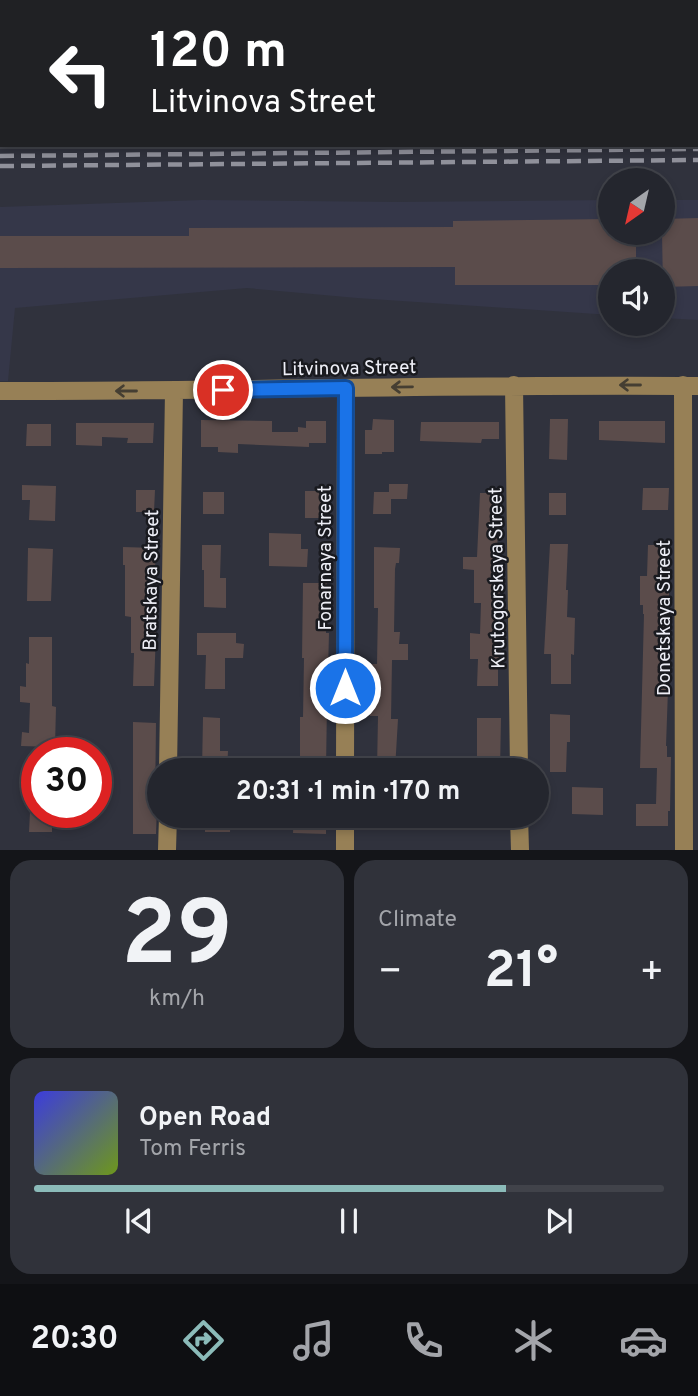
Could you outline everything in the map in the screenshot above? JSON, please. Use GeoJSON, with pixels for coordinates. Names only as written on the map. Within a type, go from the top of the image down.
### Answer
{"type":"FeatureCollection","features":[{"type":"Feature","properties":{"kind":"street","name":"Litvinova Street"},"geometry":{"type":"LineString","coordinates":[[0,391],[514,385],[691,386]]}},
{"type":"Feature","properties":{"kind":"street","name":"Krutogorskaya Street"},"geometry":{"type":"LineString","coordinates":[[514,385],[519,758]]}},
{"type":"Feature","properties":{"kind":"street","name":"Donetskaya Street"},"geometry":{"type":"LineString","coordinates":[[684,850],[691,386]]}},
{"type":"Feature","properties":{"kind":"street","name":"Fonarnaya Street"},"geometry":{"type":"LineString","coordinates":[[345,758],[346,388]]}},
{"type":"Feature","properties":{"kind":"street","name":"Bratskaya Street"},"geometry":{"type":"LineString","coordinates":[[169,758],[174,391]]}},
{"type":"Feature","properties":{"kind":"street"},"geometry":{"type":"LineString","coordinates":[[167,850],[168,828]]}},
{"type":"Feature","properties":{"kind":"street"},"geometry":{"type":"LineString","coordinates":[[345,828],[345,850]]}},
{"type":"Feature","properties":{"kind":"street"},"geometry":{"type":"LineString","coordinates":[[519,828],[520,850]]}},
{"type":"Feature","properties":{"kind":"shaded area"},"geometry":{"type":"Polygon","coordinates":[[[202,200],[598,200],[598,245],[676,245],[676,200],[698,200],[698,320],[675,319],[675,259],[598,259],[598,314],[247,288],[15,308],[8,381],[0,381],[0,207],[202,200]]]}},
{"type":"Feature","properties":{"kind":"building"},"geometry":{"type":"Polygon","coordinates":[[[698,218],[698,286],[675,287],[675,259],[662,259],[662,245],[676,245],[676,219],[698,218]]]}},
{"type":"Feature","properties":{"kind":"building"},"geometry":{"type":"Polygon","coordinates":[[[598,219],[598,245],[636,245],[636,259],[598,259],[598,285],[455,285],[455,267],[0,268],[0,236],[189,236],[189,228],[453,227],[453,221],[598,219]]]}},
{"type":"Feature","properties":{"kind":"building"},"geometry":{"type":"Polygon","coordinates":[[[373,419],[394,420],[394,452],[365,454],[365,430],[372,430],[373,419]]]}},
{"type":"Feature","properties":{"kind":"building"},"geometry":{"type":"Polygon","coordinates":[[[550,419],[568,419],[567,460],[549,459],[550,419]]]}},
{"type":"Feature","properties":{"kind":"building"},"geometry":{"type":"Polygon","coordinates":[[[201,420],[272,421],[272,432],[298,432],[298,427],[306,428],[306,421],[326,421],[326,443],[309,443],[309,447],[238,444],[238,453],[218,452],[218,447],[201,447],[201,420]]]}},
{"type":"Feature","properties":{"kind":"building"},"geometry":{"type":"Polygon","coordinates":[[[599,421],[665,421],[665,443],[599,440],[599,421]]]}},
{"type":"Feature","properties":{"kind":"building"},"geometry":{"type":"Polygon","coordinates":[[[421,422],[499,422],[499,439],[482,439],[481,443],[420,441],[421,422]]]}},
{"type":"Feature","properties":{"kind":"building"},"geometry":{"type":"Polygon","coordinates":[[[76,423],[154,423],[153,443],[127,443],[128,438],[102,437],[102,446],[76,445],[76,423]]]}},
{"type":"Feature","properties":{"kind":"building"},"geometry":{"type":"Polygon","coordinates":[[[27,424],[51,424],[51,446],[26,446],[27,424]]]}},
{"type":"Feature","properties":{"kind":"building"},"geometry":{"type":"Polygon","coordinates":[[[389,484],[408,484],[407,499],[391,499],[391,514],[373,514],[374,492],[389,492],[389,484]]]}},
{"type":"Feature","properties":{"kind":"building"},"geometry":{"type":"Polygon","coordinates":[[[22,485],[56,486],[55,521],[29,520],[30,500],[22,500],[22,485]]]}},
{"type":"Feature","properties":{"kind":"building"},"geometry":{"type":"Polygon","coordinates":[[[643,488],[669,488],[668,510],[642,510],[643,488]]]}},
{"type":"Feature","properties":{"kind":"building"},"geometry":{"type":"Polygon","coordinates":[[[136,490],[155,490],[154,512],[136,512],[136,490]]]}},
{"type":"Feature","properties":{"kind":"building"},"geometry":{"type":"Polygon","coordinates":[[[305,491],[324,491],[326,518],[305,518],[305,491]]]}},
{"type":"Feature","properties":{"kind":"building"},"geometry":{"type":"Polygon","coordinates":[[[203,492],[224,492],[224,514],[203,514],[203,492]]]}},
{"type":"Feature","properties":{"kind":"building"},"geometry":{"type":"Polygon","coordinates":[[[480,493],[498,493],[497,588],[500,588],[501,660],[498,660],[498,686],[477,686],[478,659],[470,659],[470,633],[480,634],[481,603],[474,603],[474,570],[463,569],[463,557],[477,557],[480,493]]]}},
{"type":"Feature","properties":{"kind":"building"},"geometry":{"type":"Polygon","coordinates":[[[549,493],[566,493],[566,515],[549,515],[549,493]]]}},
{"type":"Feature","properties":{"kind":"building"},"geometry":{"type":"Polygon","coordinates":[[[269,533],[301,534],[301,549],[308,549],[307,567],[269,566],[269,533]]]}},
{"type":"Feature","properties":{"kind":"building"},"geometry":{"type":"Polygon","coordinates":[[[655,542],[669,542],[666,746],[667,757],[671,757],[670,811],[668,826],[636,826],[636,804],[656,804],[657,768],[640,768],[644,614],[643,605],[640,605],[640,576],[647,576],[648,545],[655,545],[655,542]]]}},
{"type":"Feature","properties":{"kind":"building"},"geometry":{"type":"Polygon","coordinates":[[[550,544],[568,544],[567,617],[575,618],[571,684],[551,684],[551,654],[544,654],[550,544]]]}},
{"type":"Feature","properties":{"kind":"building"},"geometry":{"type":"Polygon","coordinates":[[[202,545],[221,545],[220,578],[226,578],[226,608],[204,607],[202,545]]]}},
{"type":"Feature","properties":{"kind":"building"},"geometry":{"type":"Polygon","coordinates":[[[123,547],[155,548],[154,686],[133,686],[134,653],[131,653],[131,617],[125,616],[123,547]]]}},
{"type":"Feature","properties":{"kind":"building"},"geometry":{"type":"Polygon","coordinates":[[[374,547],[400,548],[399,563],[396,563],[395,569],[394,632],[400,632],[399,644],[408,644],[408,660],[392,660],[391,719],[398,719],[396,758],[377,758],[378,716],[370,716],[370,664],[377,664],[378,608],[374,608],[374,547]]]}},
{"type":"Feature","properties":{"kind":"building"},"geometry":{"type":"Polygon","coordinates":[[[28,548],[53,549],[51,601],[27,601],[28,548]]]}},
{"type":"Feature","properties":{"kind":"building"},"geometry":{"type":"Polygon","coordinates":[[[303,583],[327,583],[326,633],[329,633],[330,672],[326,758],[300,758],[300,717],[303,717],[303,583]]]}},
{"type":"Feature","properties":{"kind":"building"},"geometry":{"type":"Polygon","coordinates":[[[197,633],[236,633],[236,643],[244,644],[243,658],[225,658],[225,689],[205,689],[206,655],[197,655],[197,633]]]}},
{"type":"Feature","properties":{"kind":"building"},"geometry":{"type":"Polygon","coordinates":[[[29,637],[52,637],[52,706],[56,707],[55,737],[22,737],[22,732],[29,733],[30,703],[20,702],[20,686],[26,687],[26,663],[29,664],[29,637]]]}},
{"type":"Feature","properties":{"kind":"building"},"geometry":{"type":"Polygon","coordinates":[[[550,714],[570,715],[566,772],[550,772],[550,714]]]}},
{"type":"Feature","properties":{"kind":"building"},"geometry":{"type":"Polygon","coordinates":[[[203,717],[220,718],[220,751],[228,751],[228,758],[202,758],[203,717]]]}},
{"type":"Feature","properties":{"kind":"building"},"geometry":{"type":"Polygon","coordinates":[[[477,718],[501,718],[500,758],[477,758],[477,718]]]}},
{"type":"Feature","properties":{"kind":"building"},"geometry":{"type":"Polygon","coordinates":[[[133,722],[156,723],[156,758],[147,758],[147,828],[156,828],[156,834],[133,834],[133,722]]]}},
{"type":"Feature","properties":{"kind":"building"},"geometry":{"type":"Polygon","coordinates":[[[572,787],[603,788],[603,815],[572,814],[572,787]]]}},
{"type":"Feature","properties":{"kind":"building"},"geometry":{"type":"Polygon","coordinates":[[[29,828],[52,828],[52,832],[29,832],[29,828]]]}},
{"type":"Feature","properties":{"kind":"building"},"geometry":{"type":"Polygon","coordinates":[[[205,828],[230,828],[230,832],[205,832],[205,828]]]}},
{"type":"Feature","properties":{"kind":"building"},"geometry":{"type":"Polygon","coordinates":[[[293,828],[326,828],[326,834],[293,833],[293,828]]]}},
{"type":"Feature","properties":{"kind":"railway"},"geometry":{"type":"LineString","coordinates":[[0,156],[698,149]]}},
{"type":"Feature","properties":{"kind":"railway"},"geometry":{"type":"LineString","coordinates":[[0,166],[698,160]]}},
{"type":"Feature","properties":{"kind":"route"},"geometry":{"type":"LineString","coordinates":[[223,390],[346,388],[345,688]]}}]}
